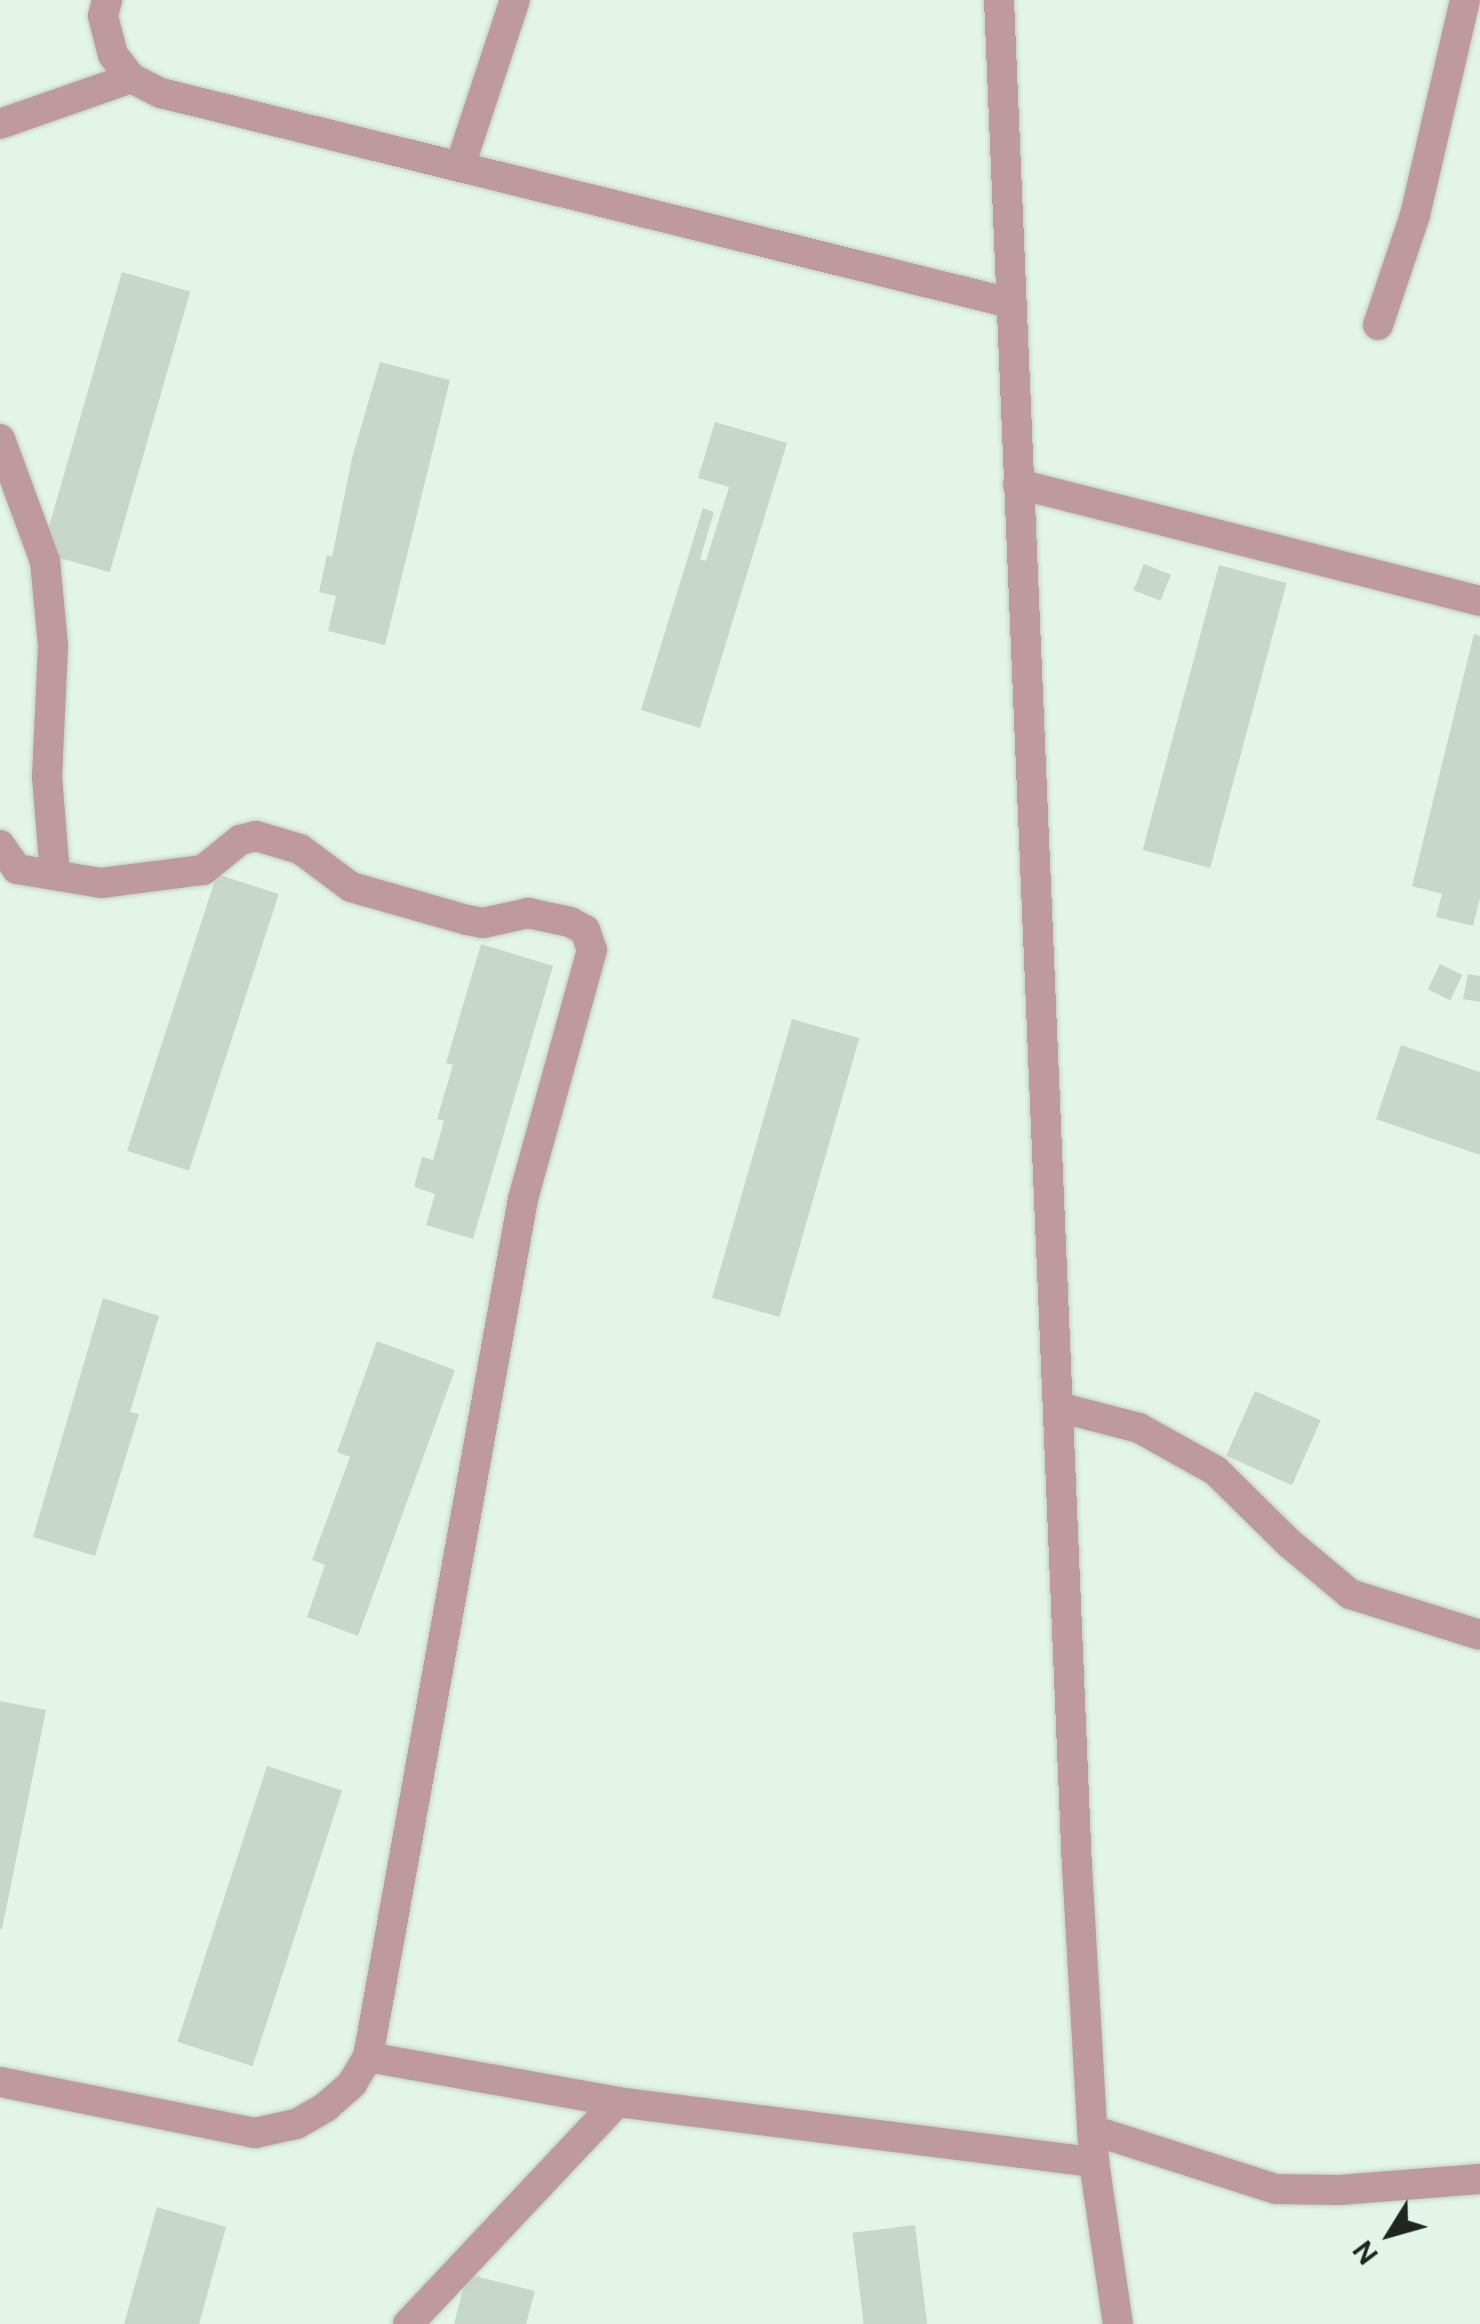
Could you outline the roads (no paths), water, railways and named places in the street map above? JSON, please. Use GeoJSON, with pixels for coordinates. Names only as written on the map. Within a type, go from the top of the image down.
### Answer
{"type":"FeatureCollection","features":[{"type":"Feature","properties":{"kind":"street"},"geometry":{"type":"LineString","coordinates":[[107,0],[103,16],[113,55],[131,78],[161,93],[1010,303]]}},
{"type":"Feature","properties":{"kind":"street"},"geometry":{"type":"LineString","coordinates":[[460,166],[514,0]]}},
{"type":"Feature","properties":{"kind":"street"},"geometry":{"type":"LineString","coordinates":[[999,0],[1092,2130],[1118,2324]]}},
{"type":"Feature","properties":{"kind":"street"},"geometry":{"type":"LineString","coordinates":[[1378,325],[1415,216],[1465,0]]}},
{"type":"Feature","properties":{"kind":"street"},"geometry":{"type":"LineString","coordinates":[[0,124],[131,78]]}},
{"type":"Feature","properties":{"kind":"street"},"geometry":{"type":"LineString","coordinates":[[0,439],[45,560],[53,646],[48,777],[55,874]]}},
{"type":"Feature","properties":{"kind":"street"},"geometry":{"type":"LineString","coordinates":[[1018,484],[1480,601]]}},
{"type":"Feature","properties":{"kind":"street"},"geometry":{"type":"LineString","coordinates":[[0,846],[17,868],[101,883],[203,870],[240,840],[256,836],[300,849],[351,887],[467,920],[484,922],[528,913],[570,922],[585,930],[592,950],[523,1199],[368,2056],[352,2084],[326,2107],[296,2124],[255,2133],[0,2082]]}},
{"type":"Feature","properties":{"kind":"street"},"geometry":{"type":"LineString","coordinates":[[1058,1407],[1139,1428],[1216,1471],[1289,1543],[1350,1594],[1480,1635]]}},
{"type":"Feature","properties":{"kind":"street"},"geometry":{"type":"LineString","coordinates":[[368,2056],[616,2102],[1094,2162]]}},
{"type":"Feature","properties":{"kind":"street"},"geometry":{"type":"LineString","coordinates":[[408,2324],[616,2102]]}},
{"type":"Feature","properties":{"kind":"street"},"geometry":{"type":"LineString","coordinates":[[1092,2130],[1276,2189],[1339,2190],[1480,2179]]}}]}
